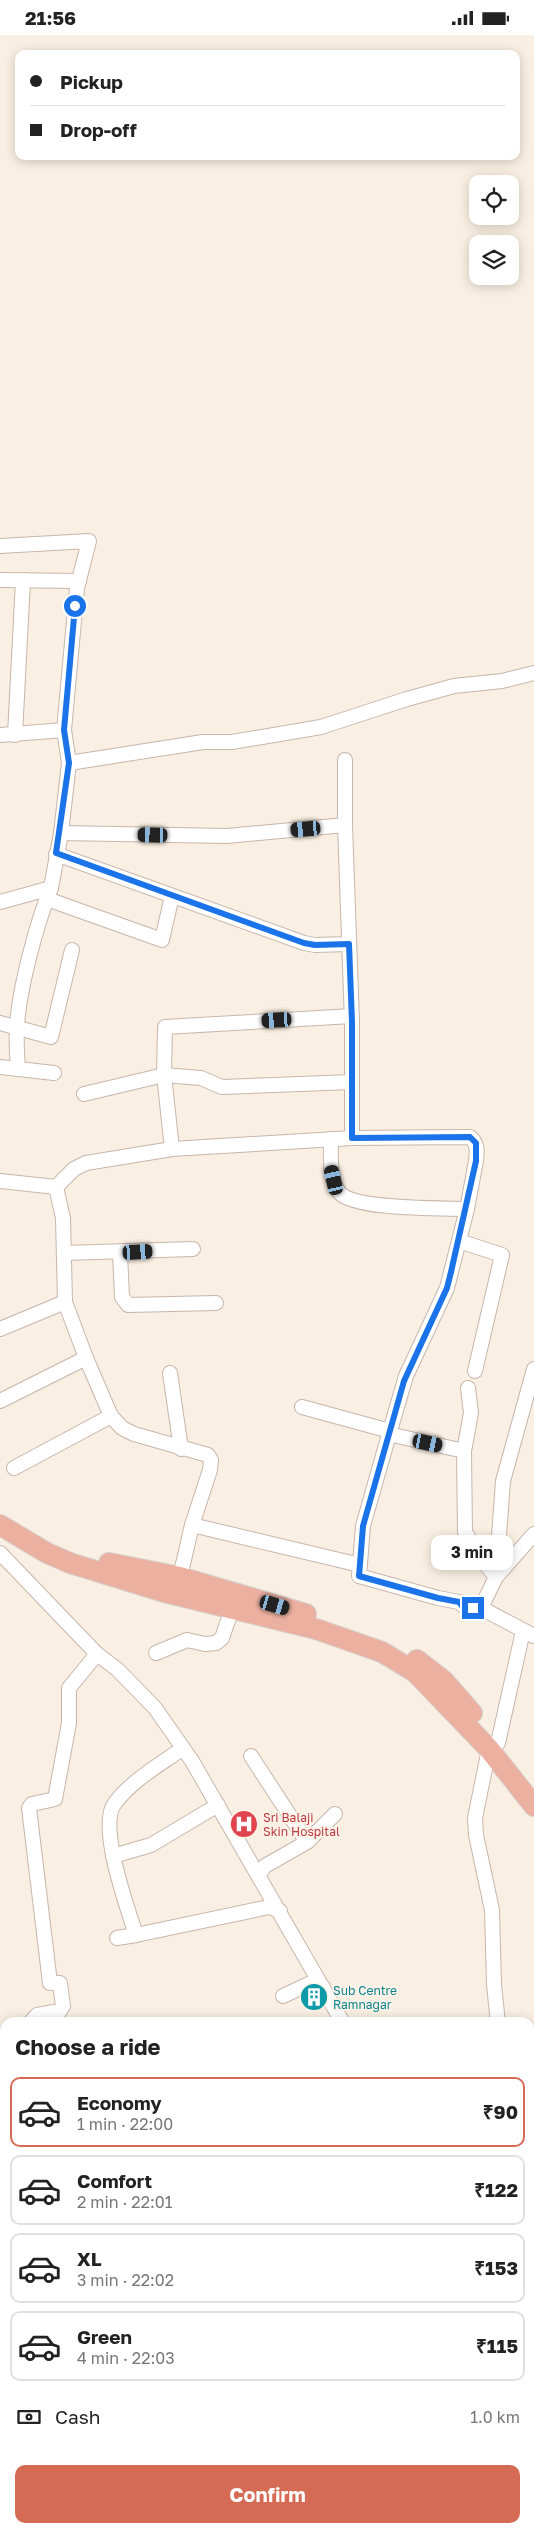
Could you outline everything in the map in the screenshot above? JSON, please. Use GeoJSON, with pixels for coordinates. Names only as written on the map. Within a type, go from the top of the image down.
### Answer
{"type":"FeatureCollection","features":[{"type":"Feature","properties":{"kind":"highway"},"geometry":{"type":"LineString","coordinates":[[0,1510],[28,1529],[76,1552],[124,1567],[180,1577],[389,1640],[444,1681],[493,1746],[534,1806]]}},
{"type":"Feature","properties":{"kind":"highway"},"geometry":{"type":"LineString","coordinates":[[0,1525],[47,1553],[70,1563],[155,1589],[316,1629],[382,1652],[415,1673],[493,1746],[534,1790]]}},
{"type":"Feature","properties":{"kind":"street"},"geometry":{"type":"LineString","coordinates":[[0,546],[89,541],[78,581],[64,730],[69,763],[61,833],[49,893],[33,945],[17,1026],[18,1069]]}},
{"type":"Feature","properties":{"kind":"street"},"geometry":{"type":"LineString","coordinates":[[0,580],[78,581]]}},
{"type":"Feature","properties":{"kind":"street"},"geometry":{"type":"LineString","coordinates":[[15,735],[22,580]]}},
{"type":"Feature","properties":{"kind":"street"},"geometry":{"type":"LineString","coordinates":[[69,763],[203,743],[232,742],[320,727],[350,716],[454,686],[502,681],[534,673]]}},
{"type":"Feature","properties":{"kind":"street"},"geometry":{"type":"LineString","coordinates":[[0,735],[64,730]]}},
{"type":"Feature","properties":{"kind":"street"},"geometry":{"type":"LineString","coordinates":[[345,760],[345,825],[352,1015],[352,1138]]}},
{"type":"Feature","properties":{"kind":"street"},"geometry":{"type":"LineString","coordinates":[[61,833],[227,837],[345,825]]}},
{"type":"Feature","properties":{"kind":"street"},"geometry":{"type":"LineString","coordinates":[[56,853],[304,943],[315,945],[349,944]]}},
{"type":"Feature","properties":{"kind":"street"},"geometry":{"type":"LineString","coordinates":[[0,902],[49,893],[162,940],[172,896]]}},
{"type":"Feature","properties":{"kind":"street"},"geometry":{"type":"LineString","coordinates":[[0,1023],[17,1026],[51,1037],[72,949]]}},
{"type":"Feature","properties":{"kind":"street"},"geometry":{"type":"LineString","coordinates":[[172,1149],[164,1075],[165,1027],[352,1015]]}},
{"type":"Feature","properties":{"kind":"street"},"geometry":{"type":"LineString","coordinates":[[0,1067],[54,1073]]}},
{"type":"Feature","properties":{"kind":"street"},"geometry":{"type":"LineString","coordinates":[[84,1094],[164,1075],[201,1078],[222,1087],[352,1082],[352,1077]]}},
{"type":"Feature","properties":{"kind":"street"},"geometry":{"type":"LineString","coordinates":[[56,1187],[74,1169],[86,1163],[172,1149],[352,1138],[470,1137],[476,1143],[476,1161],[467,1209],[447,1288],[406,1376],[363,1526],[359,1576],[459,1602],[462,1606],[481,1609],[529,1634],[479,1796],[476,1827],[492,1910],[494,1985],[497,2017]]}},
{"type":"Feature","properties":{"kind":"street"},"geometry":{"type":"LineString","coordinates":[[331,1139],[331,1166],[334,1180],[339,1193],[347,1199],[374,1206],[467,1209]]}},
{"type":"Feature","properties":{"kind":"street"},"geometry":{"type":"LineString","coordinates":[[0,1181],[56,1187]]}},
{"type":"Feature","properties":{"kind":"street"},"geometry":{"type":"LineString","coordinates":[[56,1187],[63,1218],[65,1302],[111,1416],[122,1428],[134,1435],[181,1449],[202,1452],[208,1455],[211,1460],[210,1470],[192,1525],[180,1577]]}},
{"type":"Feature","properties":{"kind":"street"},"geometry":{"type":"LineString","coordinates":[[459,1241],[502,1255],[475,1371]]}},
{"type":"Feature","properties":{"kind":"street"},"geometry":{"type":"LineString","coordinates":[[64,1253],[120,1253],[193,1249]]}},
{"type":"Feature","properties":{"kind":"street"},"geometry":{"type":"LineString","coordinates":[[120,1253],[122,1297],[128,1305],[216,1303]]}},
{"type":"Feature","properties":{"kind":"street"},"geometry":{"type":"LineString","coordinates":[[0,1329],[65,1302]]}},
{"type":"Feature","properties":{"kind":"street"},"geometry":{"type":"LineString","coordinates":[[0,1401],[86,1358]]}},
{"type":"Feature","properties":{"kind":"street"},"geometry":{"type":"LineString","coordinates":[[496,1577],[503,1481],[534,1369]]}},
{"type":"Feature","properties":{"kind":"street"},"geometry":{"type":"LineString","coordinates":[[170,1373],[181,1449]]}},
{"type":"Feature","properties":{"kind":"street"},"geometry":{"type":"LineString","coordinates":[[468,1389],[471,1413],[464,1451],[465,1532],[482,1560],[496,1577]]}},
{"type":"Feature","properties":{"kind":"street"},"geometry":{"type":"LineString","coordinates":[[302,1407],[390,1431],[393,1435],[464,1451]]}},
{"type":"Feature","properties":{"kind":"street"},"geometry":{"type":"LineString","coordinates":[[14,1468],[111,1416]]}},
{"type":"Feature","properties":{"kind":"street"},"geometry":{"type":"LineString","coordinates":[[192,1525],[360,1565]]}},
{"type":"Feature","properties":{"kind":"street"},"geometry":{"type":"LineString","coordinates":[[481,1609],[496,1577],[534,1534]]}},
{"type":"Feature","properties":{"kind":"street"},"geometry":{"type":"LineString","coordinates":[[0,1553],[97,1654],[118,1670],[155,1707],[218,1805],[340,2017]]}},
{"type":"Feature","properties":{"kind":"street"},"geometry":{"type":"LineString","coordinates":[[156,1653],[187,1640],[205,1644],[216,1643],[222,1638],[232,1609]]}},
{"type":"Feature","properties":{"kind":"street"},"geometry":{"type":"LineString","coordinates":[[35,2017],[37,2015],[60,2011],[63,2006],[60,1983],[50,1983],[29,1808],[32,1804],[55,1799],[69,1723],[69,1688],[97,1654]]}},
{"type":"Feature","properties":{"kind":"street"},"geometry":{"type":"LineString","coordinates":[[136,1935],[114,1856],[108,1821],[113,1804],[126,1791],[183,1748]]}},
{"type":"Feature","properties":{"kind":"street"},"geometry":{"type":"LineString","coordinates":[[251,1756],[307,1842]]}},
{"type":"Feature","properties":{"kind":"street"},"geometry":{"type":"LineString","coordinates":[[114,1856],[152,1845],[218,1805]]}},
{"type":"Feature","properties":{"kind":"street"},"geometry":{"type":"LineString","coordinates":[[258,1874],[265,1865],[307,1842],[335,1814]]}},
{"type":"Feature","properties":{"kind":"street"},"geometry":{"type":"LineString","coordinates":[[117,1938],[269,1907],[280,1911]]}},
{"type":"Feature","properties":{"kind":"street"},"geometry":{"type":"LineString","coordinates":[[283,1996],[313,1982],[323,1987]]}},
{"type":"Feature","properties":{"kind":"place","name":"Sri Balaji Skin Hospital"},"geometry":{"type":"Point","coordinates":[244,1824]}},
{"type":"Feature","properties":{"kind":"place","name":"Sub Centre Ramnagar"},"geometry":{"type":"Point","coordinates":[314,1997]}},
{"type":"Feature","properties":{"kind":"route"},"geometry":{"type":"LineString","coordinates":[[75,606],[64,730],[69,763],[61,833],[56,853],[304,943],[315,945],[349,944],[352,1022],[352,1138],[470,1137],[476,1143],[476,1161],[467,1209],[447,1288],[404,1381],[363,1526],[359,1576],[459,1602],[462,1606],[473,1608]]}}]}
